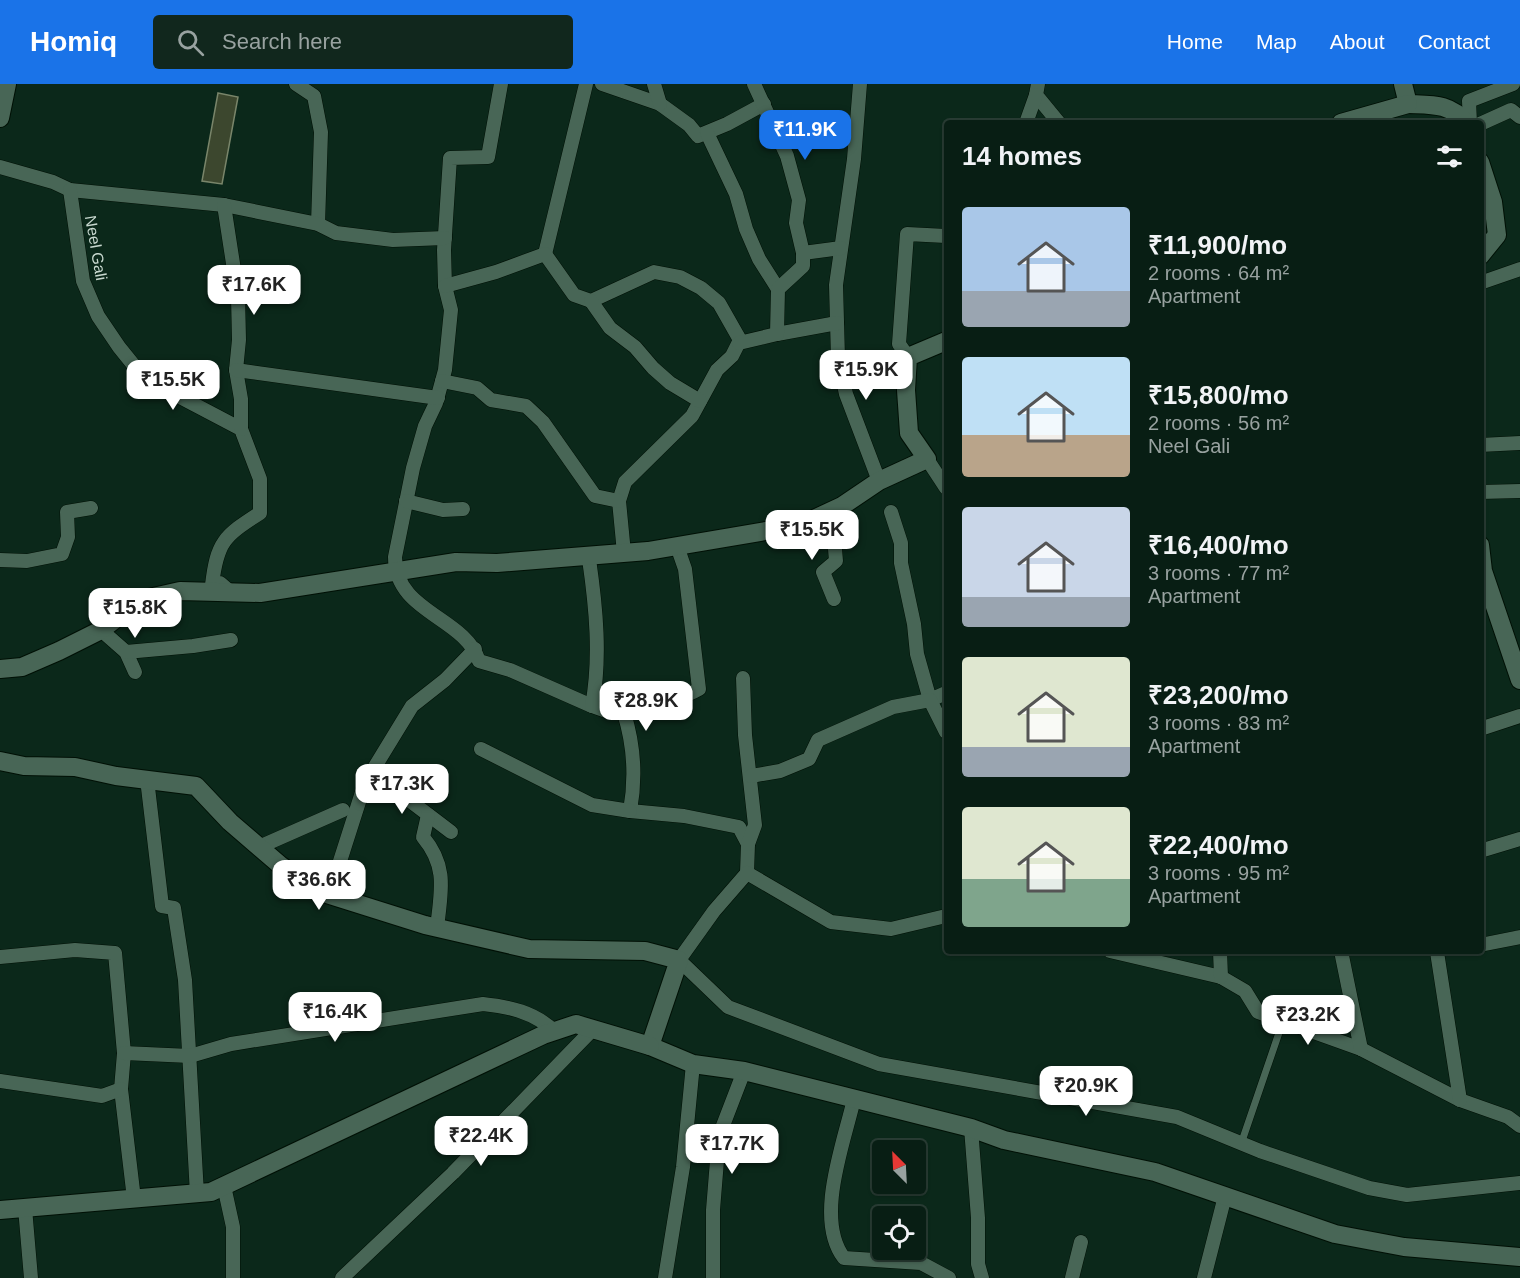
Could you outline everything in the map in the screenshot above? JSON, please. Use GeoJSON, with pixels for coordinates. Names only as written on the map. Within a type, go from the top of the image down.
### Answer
{"type":"FeatureCollection","features":[{"type":"Feature","properties":{"kind":"street"},"geometry":{"type":"LineString","coordinates":[[0,118],[7,84]]}},
{"type":"Feature","properties":{"kind":"street"},"geometry":{"type":"LineString","coordinates":[[296,84],[314,96],[321,132],[318,224]]}},
{"type":"Feature","properties":{"kind":"street"},"geometry":{"type":"LineString","coordinates":[[501,84],[488,157],[450,158],[445,238],[445,286],[451,310],[449,339],[438,398],[425,426],[406,501],[395,557],[395,571],[414,601],[463,635],[475,649],[479,661],[510,670],[606,711],[624,713],[654,702],[682,699],[699,689],[685,569],[677,546]]}},
{"type":"Feature","properties":{"kind":"street"},"geometry":{"type":"LineString","coordinates":[[544,254],[586,84]]}},
{"type":"Feature","properties":{"kind":"street"},"geometry":{"type":"LineString","coordinates":[[602,84],[660,104],[689,125],[698,136],[764,104]]}},
{"type":"Feature","properties":{"kind":"street"},"geometry":{"type":"LineString","coordinates":[[654,84],[660,104]]}},
{"type":"Feature","properties":{"kind":"street"},"geometry":{"type":"LineString","coordinates":[[754,84],[787,156],[799,200],[796,223],[803,253],[803,266],[778,289]]}},
{"type":"Feature","properties":{"kind":"street"},"geometry":{"type":"LineString","coordinates":[[860,84],[854,159],[836,285],[838,358],[846,394],[879,481]]}},
{"type":"Feature","properties":{"kind":"street"},"geometry":{"type":"LineString","coordinates":[[1403,84],[1408,104]]}},
{"type":"Feature","properties":{"kind":"street"},"geometry":{"type":"LineString","coordinates":[[1468,120],[1469,101],[1513,84]]}},
{"type":"Feature","properties":{"kind":"street"},"geometry":{"type":"LineString","coordinates":[[1027,120],[1037,89]]}},
{"type":"Feature","properties":{"kind":"street"},"geometry":{"type":"LineString","coordinates":[[1037,89],[1057,120]]}},
{"type":"Feature","properties":{"kind":"street"},"geometry":{"type":"LineString","coordinates":[[1358,120],[1408,104],[1440,105],[1457,112],[1465,120]]}},
{"type":"Feature","properties":{"kind":"street"},"geometry":{"type":"LineString","coordinates":[[1484,121],[1511,110],[1520,117]]}},
{"type":"Feature","properties":{"kind":"street"},"geometry":{"type":"LineString","coordinates":[[707,133],[736,194],[746,230],[759,259],[778,289],[777,334]]}},
{"type":"Feature","properties":{"kind":"street"},"geometry":{"type":"LineString","coordinates":[[0,167],[53,182],[70,190],[224,205],[318,224],[336,233],[393,240],[445,238]]}},
{"type":"Feature","properties":{"kind":"street"},"geometry":{"type":"LineString","coordinates":[[1484,174],[1493,202],[1497,235],[1484,251]]}},
{"type":"Feature","properties":{"kind":"street","name":"Neel Gali"},"geometry":{"type":"LineString","coordinates":[[70,190],[83,281],[98,316],[119,347],[144,378],[241,429]]}},
{"type":"Feature","properties":{"kind":"street"},"geometry":{"type":"LineString","coordinates":[[224,205],[238,296],[239,340],[236,370],[241,399],[241,429],[260,479],[260,513],[236,528],[222,543],[215,556],[212,585],[220,583],[231,592]]}},
{"type":"Feature","properties":{"kind":"street"},"geometry":{"type":"LineString","coordinates":[[944,236],[907,234],[899,344],[908,357],[906,390],[909,433],[944,485]]}},
{"type":"Feature","properties":{"kind":"street"},"geometry":{"type":"LineString","coordinates":[[803,253],[841,248]]}},
{"type":"Feature","properties":{"kind":"street"},"geometry":{"type":"LineString","coordinates":[[445,286],[496,272],[544,254]]}},
{"type":"Feature","properties":{"kind":"street"},"geometry":{"type":"LineString","coordinates":[[544,254],[574,295],[591,301],[610,328],[635,347],[653,368],[670,383],[700,401]]}},
{"type":"Feature","properties":{"kind":"street"},"geometry":{"type":"LineString","coordinates":[[1484,282],[1520,269]]}},
{"type":"Feature","properties":{"kind":"street"},"geometry":{"type":"LineString","coordinates":[[591,301],[654,272],[680,277],[701,288],[719,303],[740,340],[732,356],[717,370],[692,416],[625,482],[619,501],[624,553]]}},
{"type":"Feature","properties":{"kind":"street"},"geometry":{"type":"LineString","coordinates":[[739,343],[837,323]]}},
{"type":"Feature","properties":{"kind":"street"},"geometry":{"type":"LineString","coordinates":[[908,357],[944,342]]}},
{"type":"Feature","properties":{"kind":"street"},"geometry":{"type":"LineString","coordinates":[[236,370],[438,398]]}},
{"type":"Feature","properties":{"kind":"street"},"geometry":{"type":"LineString","coordinates":[[442,381],[477,388],[491,400],[526,406],[543,422],[595,496],[619,501]]}},
{"type":"Feature","properties":{"kind":"street"},"geometry":{"type":"LineString","coordinates":[[1484,445],[1520,443]]}},
{"type":"Feature","properties":{"kind":"street"},"geometry":{"type":"LineString","coordinates":[[0,669],[22,668],[101,630],[140,600],[180,591],[260,593],[456,562],[497,563],[624,553],[801,525],[842,506],[879,481],[927,459]]}},
{"type":"Feature","properties":{"kind":"street"},"geometry":{"type":"LineString","coordinates":[[1484,492],[1520,491]]}},
{"type":"Feature","properties":{"kind":"street"},"geometry":{"type":"LineString","coordinates":[[406,501],[443,510],[464,509]]}},
{"type":"Feature","properties":{"kind":"street"},"geometry":{"type":"LineString","coordinates":[[0,560],[27,561],[62,554],[68,537],[67,512],[91,508]]}},
{"type":"Feature","properties":{"kind":"street"},"geometry":{"type":"LineString","coordinates":[[891,512],[901,543],[901,563],[914,624],[917,654],[930,700],[944,728]]}},
{"type":"Feature","properties":{"kind":"street"},"geometry":{"type":"LineString","coordinates":[[824,514],[836,549],[836,561],[824,572],[834,598]]}},
{"type":"Feature","properties":{"kind":"street"},"geometry":{"type":"LineString","coordinates":[[578,556],[590,559],[592,580],[597,640],[596,683],[592,705]]}},
{"type":"Feature","properties":{"kind":"street"},"geometry":{"type":"LineString","coordinates":[[1484,571],[1520,680]]}},
{"type":"Feature","properties":{"kind":"street"},"geometry":{"type":"LineString","coordinates":[[101,630],[126,652],[135,672]]}},
{"type":"Feature","properties":{"kind":"street"},"geometry":{"type":"LineString","coordinates":[[126,652],[231,640]]}},
{"type":"Feature","properties":{"kind":"street"},"geometry":{"type":"LineString","coordinates":[[317,891],[334,880],[365,783],[411,706],[445,680],[475,649]]}},
{"type":"Feature","properties":{"kind":"street"},"geometry":{"type":"LineString","coordinates":[[650,1046],[679,960],[714,911],[747,873],[748,844],[755,825],[745,735],[743,678]]}},
{"type":"Feature","properties":{"kind":"street"},"geometry":{"type":"LineString","coordinates":[[751,776],[780,771],[809,759],[818,740],[893,707],[930,700],[944,694]]}},
{"type":"Feature","properties":{"kind":"street"},"geometry":{"type":"LineString","coordinates":[[624,713],[632,738],[634,789],[630,811]]}},
{"type":"Feature","properties":{"kind":"street"},"geometry":{"type":"LineString","coordinates":[[1484,728],[1520,716]]}},
{"type":"Feature","properties":{"kind":"street"},"geometry":{"type":"LineString","coordinates":[[481,749],[592,805],[684,816],[739,827],[748,844]]}},
{"type":"Feature","properties":{"kind":"street"},"geometry":{"type":"LineString","coordinates":[[0,761],[24,766],[75,767],[196,786],[230,822],[317,891],[437,928],[529,949],[645,951],[679,960],[728,1007],[879,1064],[1177,1117],[1241,1144],[1369,1188],[1407,1195],[1520,1183]]}},
{"type":"Feature","properties":{"kind":"street"},"geometry":{"type":"LineString","coordinates":[[372,772],[451,832]]}},
{"type":"Feature","properties":{"kind":"street"},"geometry":{"type":"LineString","coordinates":[[147,780],[162,906],[174,908],[185,980],[197,1194]]}},
{"type":"Feature","properties":{"kind":"street"},"geometry":{"type":"LineString","coordinates":[[259,847],[343,810]]}},
{"type":"Feature","properties":{"kind":"street"},"geometry":{"type":"LineString","coordinates":[[428,815],[423,837],[437,854],[440,875],[437,928]]}},
{"type":"Feature","properties":{"kind":"street"},"geometry":{"type":"LineString","coordinates":[[1484,850],[1520,839]]}},
{"type":"Feature","properties":{"kind":"street"},"geometry":{"type":"LineString","coordinates":[[747,873],[831,922],[891,929],[944,916]]}},
{"type":"Feature","properties":{"kind":"street"},"geometry":{"type":"LineString","coordinates":[[1484,944],[1520,937]]}},
{"type":"Feature","properties":{"kind":"street"},"geometry":{"type":"LineString","coordinates":[[0,957],[75,950],[115,953],[124,1053],[121,1089],[135,1199]]}},
{"type":"Feature","properties":{"kind":"street"},"geometry":{"type":"LineString","coordinates":[[1123,954],[1221,977],[1245,991],[1257,1012],[1361,1049],[1460,1100],[1508,1117],[1520,1126]]}},
{"type":"Feature","properties":{"kind":"street"},"geometry":{"type":"LineString","coordinates":[[1220,954],[1221,977]]}},
{"type":"Feature","properties":{"kind":"street"},"geometry":{"type":"LineString","coordinates":[[1342,954],[1361,1049]]}},
{"type":"Feature","properties":{"kind":"street"},"geometry":{"type":"LineString","coordinates":[[1438,954],[1460,1100]]}},
{"type":"Feature","properties":{"kind":"street"},"geometry":{"type":"LineString","coordinates":[[124,1053],[190,1056],[231,1044],[483,1004],[507,1007],[541,1019],[554,1031]]}},
{"type":"Feature","properties":{"kind":"street"},"geometry":{"type":"LineString","coordinates":[[0,1210],[211,1192],[554,1031],[576,1024],[650,1046],[693,1064],[744,1071],[971,1128],[1004,1140],[1155,1172],[1335,1234],[1404,1247],[1520,1257]]}},
{"type":"Feature","properties":{"kind":"street"},"geometry":{"type":"LineString","coordinates":[[342,1278],[453,1173],[593,1029]]}},
{"type":"Feature","properties":{"kind":"street"},"geometry":{"type":"LineString","coordinates":[[665,1278],[683,1167],[693,1064]]}},
{"type":"Feature","properties":{"kind":"street"},"geometry":{"type":"LineString","coordinates":[[713,1278],[713,1210],[719,1136],[744,1071]]}},
{"type":"Feature","properties":{"kind":"street"},"geometry":{"type":"LineString","coordinates":[[0,1081],[102,1096],[121,1089]]}},
{"type":"Feature","properties":{"kind":"street"},"geometry":{"type":"LineString","coordinates":[[854,1099],[830,1207],[838,1250],[844,1258],[921,1263],[949,1278]]}},
{"type":"Feature","properties":{"kind":"street"},"geometry":{"type":"LineString","coordinates":[[971,1128],[978,1218],[978,1264],[982,1278]]}},
{"type":"Feature","properties":{"kind":"street"},"geometry":{"type":"LineString","coordinates":[[224,1186],[233,1227],[233,1278]]}},
{"type":"Feature","properties":{"kind":"street"},"geometry":{"type":"LineString","coordinates":[[1204,1278],[1225,1196]]}},
{"type":"Feature","properties":{"kind":"street"},"geometry":{"type":"LineString","coordinates":[[25,1208],[31,1278]]}},
{"type":"Feature","properties":{"kind":"street"},"geometry":{"type":"LineString","coordinates":[[1072,1278],[1081,1242]]}},
{"type":"Feature","properties":{"kind":"lane"},"geometry":{"type":"LineString","coordinates":[[1241,1144],[1283,1021]]}},
{"type":"Feature","properties":{"kind":"building"},"geometry":{"type":"Polygon","coordinates":[[[218,93],[238,97],[222,184],[202,181],[218,93]]]}}]}
